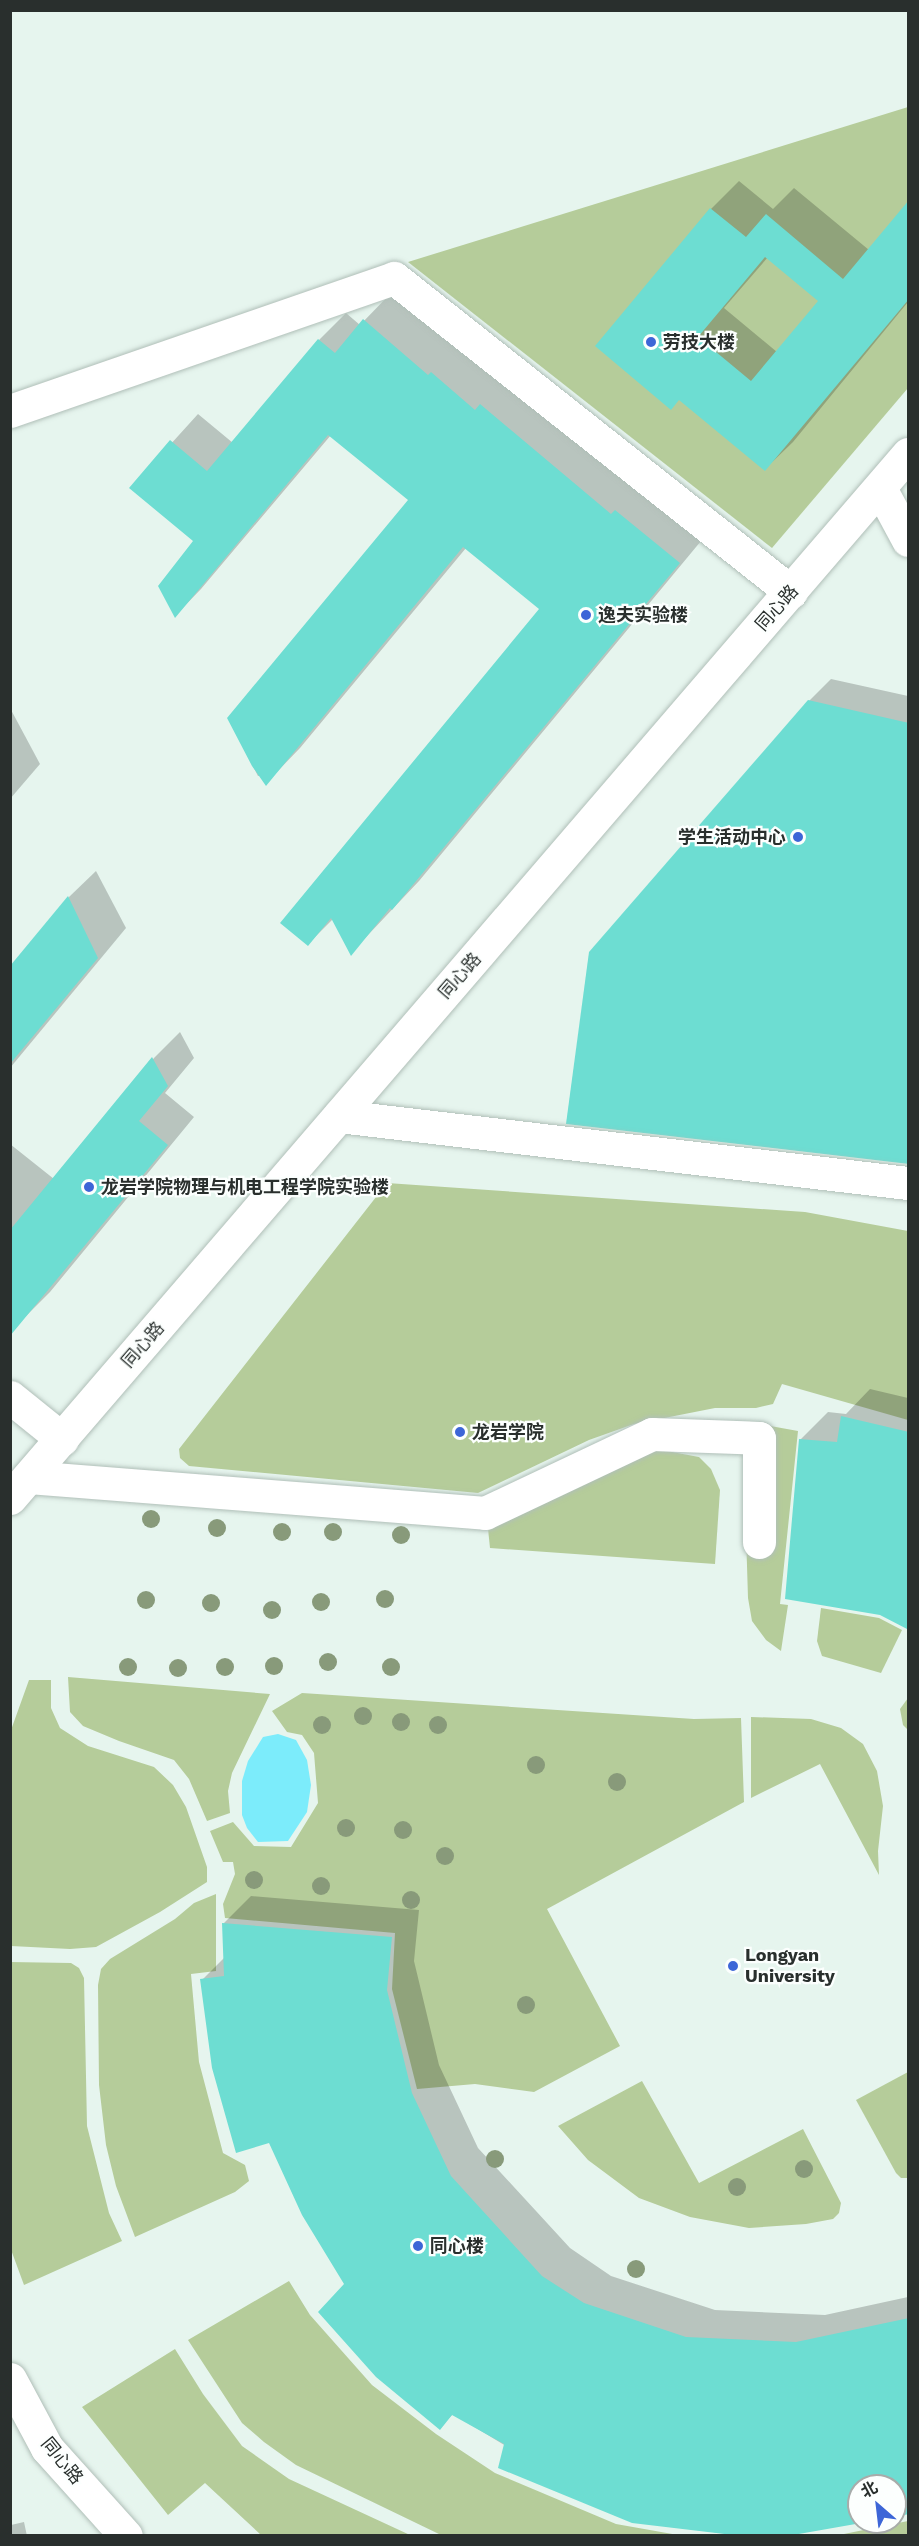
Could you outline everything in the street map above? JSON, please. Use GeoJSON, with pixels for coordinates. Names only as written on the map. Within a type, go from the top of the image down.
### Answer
{"type":"FeatureCollection","features":[{"type":"Feature","properties":{"kind":"street"},"geometry":{"type":"LineString","coordinates":[[10,411],[394,278],[791,592]]}},
{"type":"Feature","properties":{"kind":"street","name":"同心路"},"geometry":{"type":"LineString","coordinates":[[20,1488],[909,454]]}},
{"type":"Feature","properties":{"kind":"street"},"geometry":{"type":"LineString","coordinates":[[880,488],[909,540]]}},
{"type":"Feature","properties":{"kind":"street"},"geometry":{"type":"LineString","coordinates":[[339,1116],[909,1183]]}},
{"type":"Feature","properties":{"kind":"street"},"geometry":{"type":"LineString","coordinates":[[10,1397],[62,1439]]}},
{"type":"Feature","properties":{"kind":"street"},"geometry":{"type":"LineString","coordinates":[[20,1488],[485,1512],[652,1434],[759,1438],[759,1542]]}},
{"type":"Feature","properties":{"kind":"street","name":"同心路"},"geometry":{"type":"LineString","coordinates":[[10,2379],[47,2448],[126,2535]]}},
{"type":"Feature","properties":{"kind":"green space"},"geometry":{"type":"Polygon","coordinates":[[[908,107],[908,388],[772,548],[408,262],[908,107]]]}},
{"type":"Feature","properties":{"kind":"green space"},"geometry":{"type":"Polygon","coordinates":[[[387,1183],[805,1212],[908,1231],[908,1420],[782,1384],[773,1404],[756,1408],[715,1408],[634,1424],[589,1440],[478,1493],[189,1466],[180,1458],[179,1449],[387,1183]]]}},
{"type":"Feature","properties":{"kind":"green space"},"geometry":{"type":"Polygon","coordinates":[[[748,1422],[798,1431],[780,1604],[788,1605],[781,1651],[766,1640],[752,1621],[748,1598],[745,1501],[748,1422]]]}},
{"type":"Feature","properties":{"kind":"green space"},"geometry":{"type":"Polygon","coordinates":[[[656,1449],[699,1457],[711,1469],[720,1490],[715,1564],[490,1548],[487,1519],[656,1449]]]}},
{"type":"Feature","properties":{"kind":"green space"},"geometry":{"type":"Polygon","coordinates":[[[821,1608],[879,1618],[902,1630],[881,1673],[822,1656],[817,1641],[821,1608]]]}},
{"type":"Feature","properties":{"kind":"green space"},"geometry":{"type":"Polygon","coordinates":[[[68,1677],[270,1694],[232,1773],[228,1791],[230,1813],[207,1821],[189,1779],[174,1760],[83,1726],[70,1712],[68,1677]]]}},
{"type":"Feature","properties":{"kind":"green space"},"geometry":{"type":"Polygon","coordinates":[[[29,1680],[51,1680],[51,1708],[60,1728],[88,1746],[154,1767],[173,1785],[186,1807],[207,1867],[207,1882],[160,1912],[96,1947],[70,1949],[11,1946],[11,1730],[29,1680]]]}},
{"type":"Feature","properties":{"kind":"green space"},"geometry":{"type":"Polygon","coordinates":[[[302,1693],[694,1719],[741,1718],[744,1802],[547,1909],[620,2046],[534,2092],[475,2084],[417,2089],[392,1989],[395,1933],[225,1918],[223,1904],[235,1874],[233,1862],[223,1862],[210,1831],[233,1822],[254,1846],[291,1847],[318,1803],[314,1753],[302,1735],[287,1732],[272,1711],[302,1693]]]}},
{"type":"Feature","properties":{"kind":"green space"},"geometry":{"type":"Polygon","coordinates":[[[908,1698],[908,1730],[903,1725],[900,1709],[908,1698]]]}},
{"type":"Feature","properties":{"kind":"green space"},"geometry":{"type":"Polygon","coordinates":[[[751,1717],[811,1719],[841,1728],[863,1744],[877,1771],[883,1806],[878,1851],[879,1875],[820,1764],[751,1798],[751,1717]]]}},
{"type":"Feature","properties":{"kind":"green space"},"geometry":{"type":"Polygon","coordinates":[[[216,1894],[216,1971],[191,1974],[199,2062],[223,2153],[245,2165],[249,2181],[235,2192],[135,2237],[116,2186],[106,2145],[99,2085],[98,1985],[101,1969],[110,1959],[175,1919],[194,1903],[216,1894]]]}},
{"type":"Feature","properties":{"kind":"green space"},"geometry":{"type":"Polygon","coordinates":[[[10,1962],[71,1963],[79,1968],[84,1978],[87,2126],[109,2213],[122,2241],[24,2285],[10,2247],[10,1962]]]}},
{"type":"Feature","properties":{"kind":"green space"},"geometry":{"type":"Polygon","coordinates":[[[908,2072],[908,2178],[901,2178],[896,2173],[856,2100],[908,2072]]]}},
{"type":"Feature","properties":{"kind":"green space"},"geometry":{"type":"Polygon","coordinates":[[[642,2081],[699,2183],[803,2129],[841,2203],[839,2213],[833,2219],[806,2224],[749,2228],[690,2217],[639,2198],[588,2160],[558,2126],[642,2081]]]}},
{"type":"Feature","properties":{"kind":"green space"},"geometry":{"type":"Polygon","coordinates":[[[289,2281],[310,2315],[372,2385],[436,2434],[495,2473],[616,2524],[678,2535],[441,2535],[296,2465],[242,2423],[188,2340],[289,2281]]]}},
{"type":"Feature","properties":{"kind":"green space"},"geometry":{"type":"Polygon","coordinates":[[[175,2349],[203,2394],[242,2446],[289,2479],[410,2535],[261,2535],[205,2483],[168,2515],[82,2407],[175,2349]]]}},
{"type":"Feature","properties":{"kind":"green space"},"geometry":{"type":"Polygon","coordinates":[[[907,2521],[908,2535],[839,2535],[907,2534],[907,2521]]]}},
{"type":"Feature","properties":{"kind":"water"},"geometry":{"type":"Polygon","coordinates":[[[278,1734],[296,1740],[307,1760],[311,1785],[307,1812],[288,1841],[258,1842],[247,1828],[242,1815],[242,1781],[248,1761],[263,1737],[278,1734]]]}},
{"type":"Feature","properties":{"kind":"building","name":"劳技大楼"},"geometry":{"type":"Polygon","coordinates":[[[909,200],[909,299],[765,471],[679,400],[671,410],[595,346],[710,208],[746,237],[766,214],[843,279],[909,200]],[[765,257],[698,337],[751,381],[818,301],[765,257]]]}},
{"type":"Feature","properties":{"kind":"building","name":"逸夫实验楼"},"geometry":{"type":"Polygon","coordinates":[[[363,319],[428,375],[431,372],[475,410],[480,404],[611,514],[615,510],[680,563],[392,910],[390,908],[351,956],[331,918],[308,946],[280,923],[539,609],[463,547],[266,786],[252,766],[227,718],[408,500],[328,435],[175,618],[158,586],[193,541],[129,488],[170,440],[207,471],[318,339],[335,353],[363,319]]]}},
{"type":"Feature","properties":{"kind":"building","name":"学生活动中心"},"geometry":{"type":"Polygon","coordinates":[[[808,700],[909,723],[909,1164],[566,1124],[589,952],[808,700]]]}},
{"type":"Feature","properties":{"kind":"building"},"geometry":{"type":"Polygon","coordinates":[[[68,896],[98,958],[10,1064],[10,966],[68,896]]]}},
{"type":"Feature","properties":{"kind":"building","name":"龙岩学院物理与机电工程学院实验楼"},"geometry":{"type":"Polygon","coordinates":[[[152,1057],[168,1086],[139,1121],[168,1145],[10,1336],[10,1230],[152,1057]]]}},
{"type":"Feature","properties":{"kind":"building"},"geometry":{"type":"Polygon","coordinates":[[[841,1416],[909,1432],[909,1630],[880,1615],[785,1599],[799,1439],[837,1442],[841,1416]]]}},
{"type":"Feature","properties":{"kind":"building","name":"同心楼"},"geometry":{"type":"Polygon","coordinates":[[[222,1923],[392,1937],[387,1990],[412,2093],[451,2176],[542,2276],[584,2303],[686,2337],[796,2342],[909,2318],[909,2514],[907,2514],[907,2474],[847,2474],[847,2526],[793,2535],[733,2535],[632,2523],[498,2468],[504,2444],[452,2415],[440,2430],[376,2377],[318,2312],[344,2284],[302,2215],[269,2143],[236,2153],[212,2068],[200,1979],[224,1976],[222,1923]]]}},
{"type":"Feature","properties":{"kind":"place","name":"劳技大楼"},"geometry":{"type":"Point","coordinates":[651,342]}},
{"type":"Feature","properties":{"kind":"place","name":"逸夫实验楼"},"geometry":{"type":"Point","coordinates":[586,615]}},
{"type":"Feature","properties":{"kind":"place","name":"学生活动中心"},"geometry":{"type":"Point","coordinates":[798,837]}},
{"type":"Feature","properties":{"kind":"place","name":"龙岩学院物理与机电工程学院实验楼"},"geometry":{"type":"Point","coordinates":[89,1187]}},
{"type":"Feature","properties":{"kind":"place","name":"龙岩学院"},"geometry":{"type":"Point","coordinates":[460,1432]}},
{"type":"Feature","properties":{"kind":"place","name":"Longyan University"},"geometry":{"type":"Point","coordinates":[733,1966]}},
{"type":"Feature","properties":{"kind":"place","name":"同心楼"},"geometry":{"type":"Point","coordinates":[418,2246]}}]}
